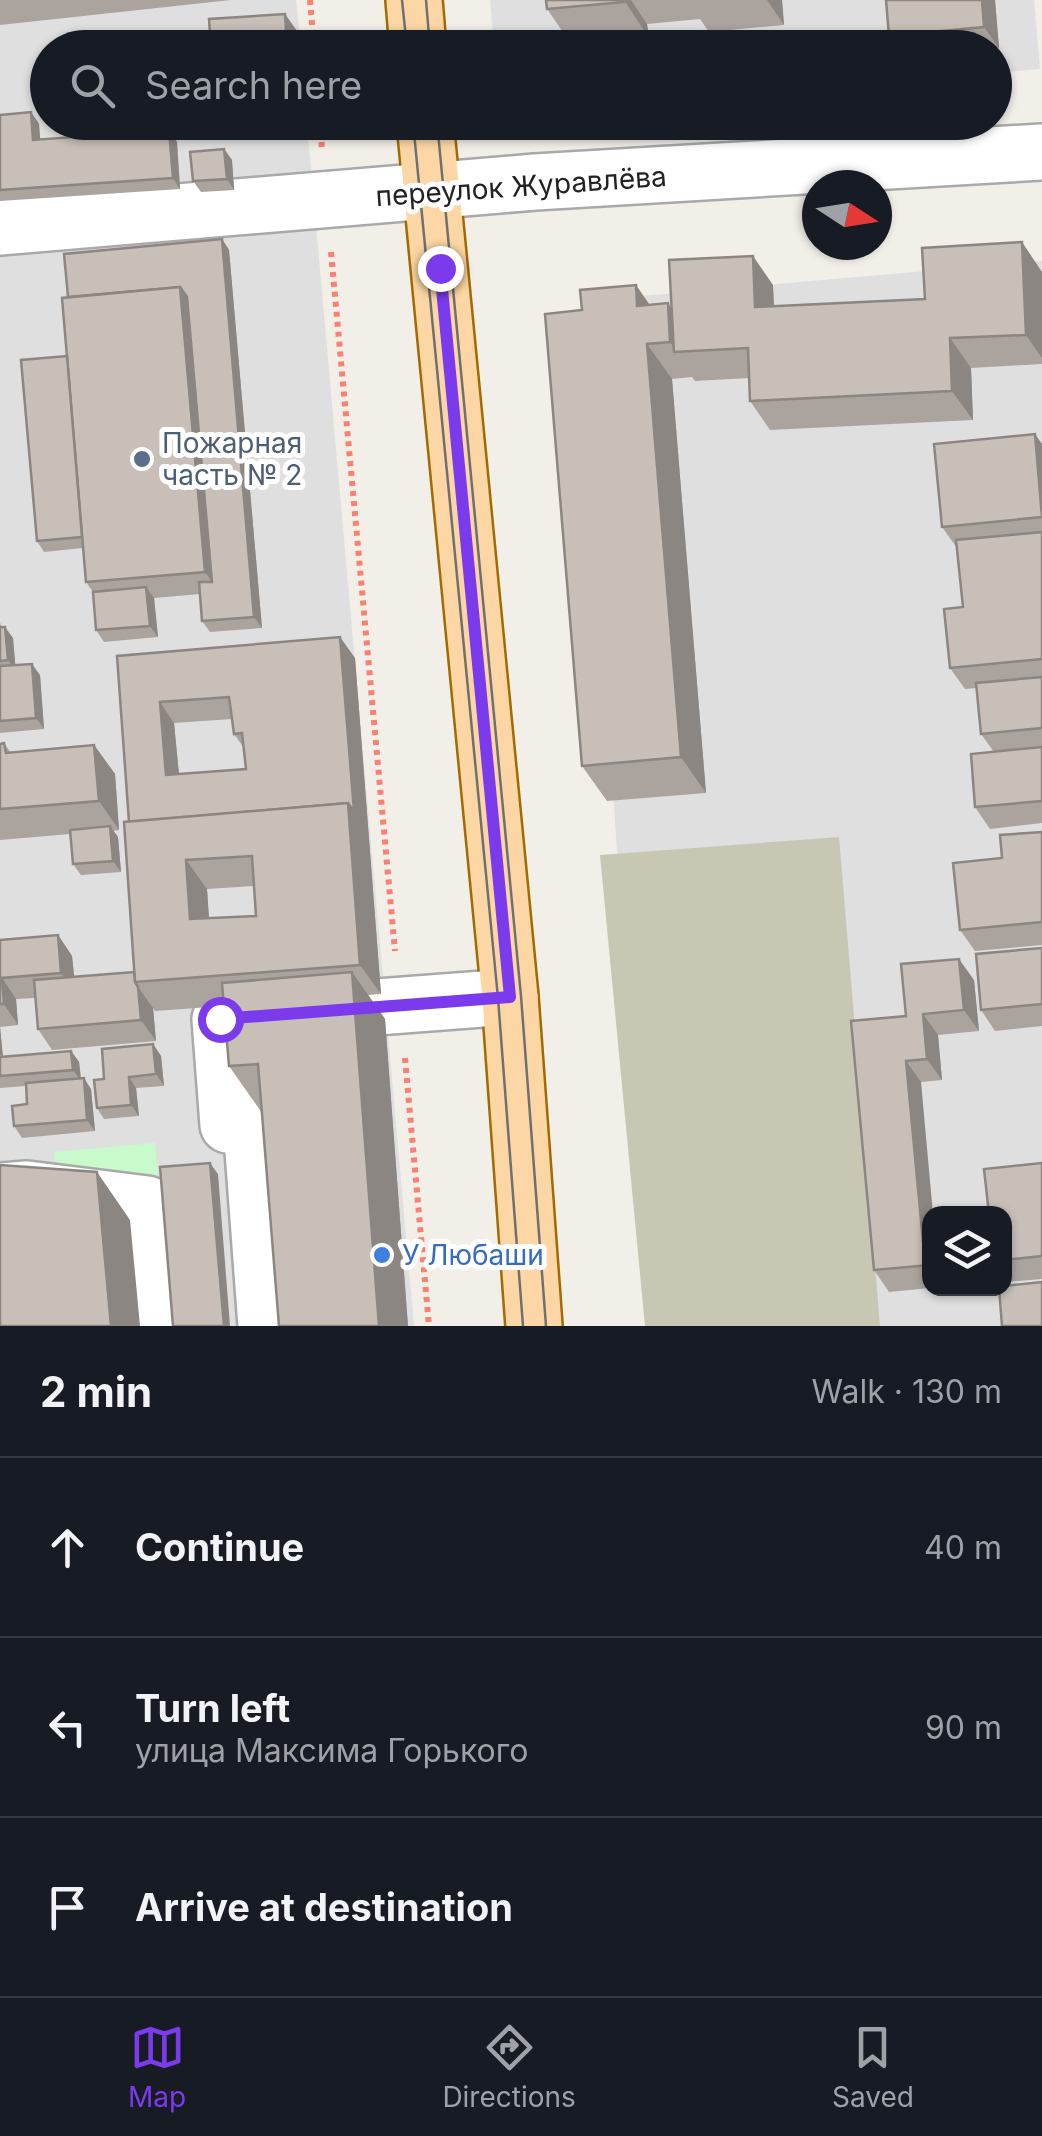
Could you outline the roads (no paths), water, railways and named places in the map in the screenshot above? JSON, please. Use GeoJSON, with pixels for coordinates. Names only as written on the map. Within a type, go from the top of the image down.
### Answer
{"type":"FeatureCollection","features":[{"type":"Feature","properties":{"kind":"main road"},"geometry":{"type":"LineString","coordinates":[[414,0],[416,30]]}},
{"type":"Feature","properties":{"kind":"main road"},"geometry":{"type":"LineString","coordinates":[[426,140],[510,997],[534,1326]]}},
{"type":"Feature","properties":{"kind":"street","name":"переулок Журавлёва"},"geometry":{"type":"LineString","coordinates":[[0,226],[430,192],[1042,152]]}},
{"type":"Feature","properties":{"kind":"street"},"geometry":{"type":"LineString","coordinates":[[266,1326],[251,1124],[228,1126],[220,1019],[510,997]]}},
{"type":"Feature","properties":{"kind":"street"},"geometry":{"type":"LineString","coordinates":[[0,1191],[27,1189],[147,1204],[161,1326]]}},
{"type":"Feature","properties":{"kind":"tram line"},"geometry":{"type":"LineString","coordinates":[[402,0],[405,30]]}},
{"type":"Feature","properties":{"kind":"tram line"},"geometry":{"type":"LineString","coordinates":[[426,0],[428,30]]}},
{"type":"Feature","properties":{"kind":"tram line"},"geometry":{"type":"LineString","coordinates":[[415,140],[498,998],[523,1326]]}},
{"type":"Feature","properties":{"kind":"tram line"},"geometry":{"type":"LineString","coordinates":[[439,140],[521,996],[546,1326]]}},
{"type":"Feature","properties":{"kind":"place","name":"Пожарная часть № 2"},"geometry":{"type":"Point","coordinates":[142,459]}},
{"type":"Feature","properties":{"kind":"place","name":"У Любаши"},"geometry":{"type":"Point","coordinates":[382,1255]}}]}
